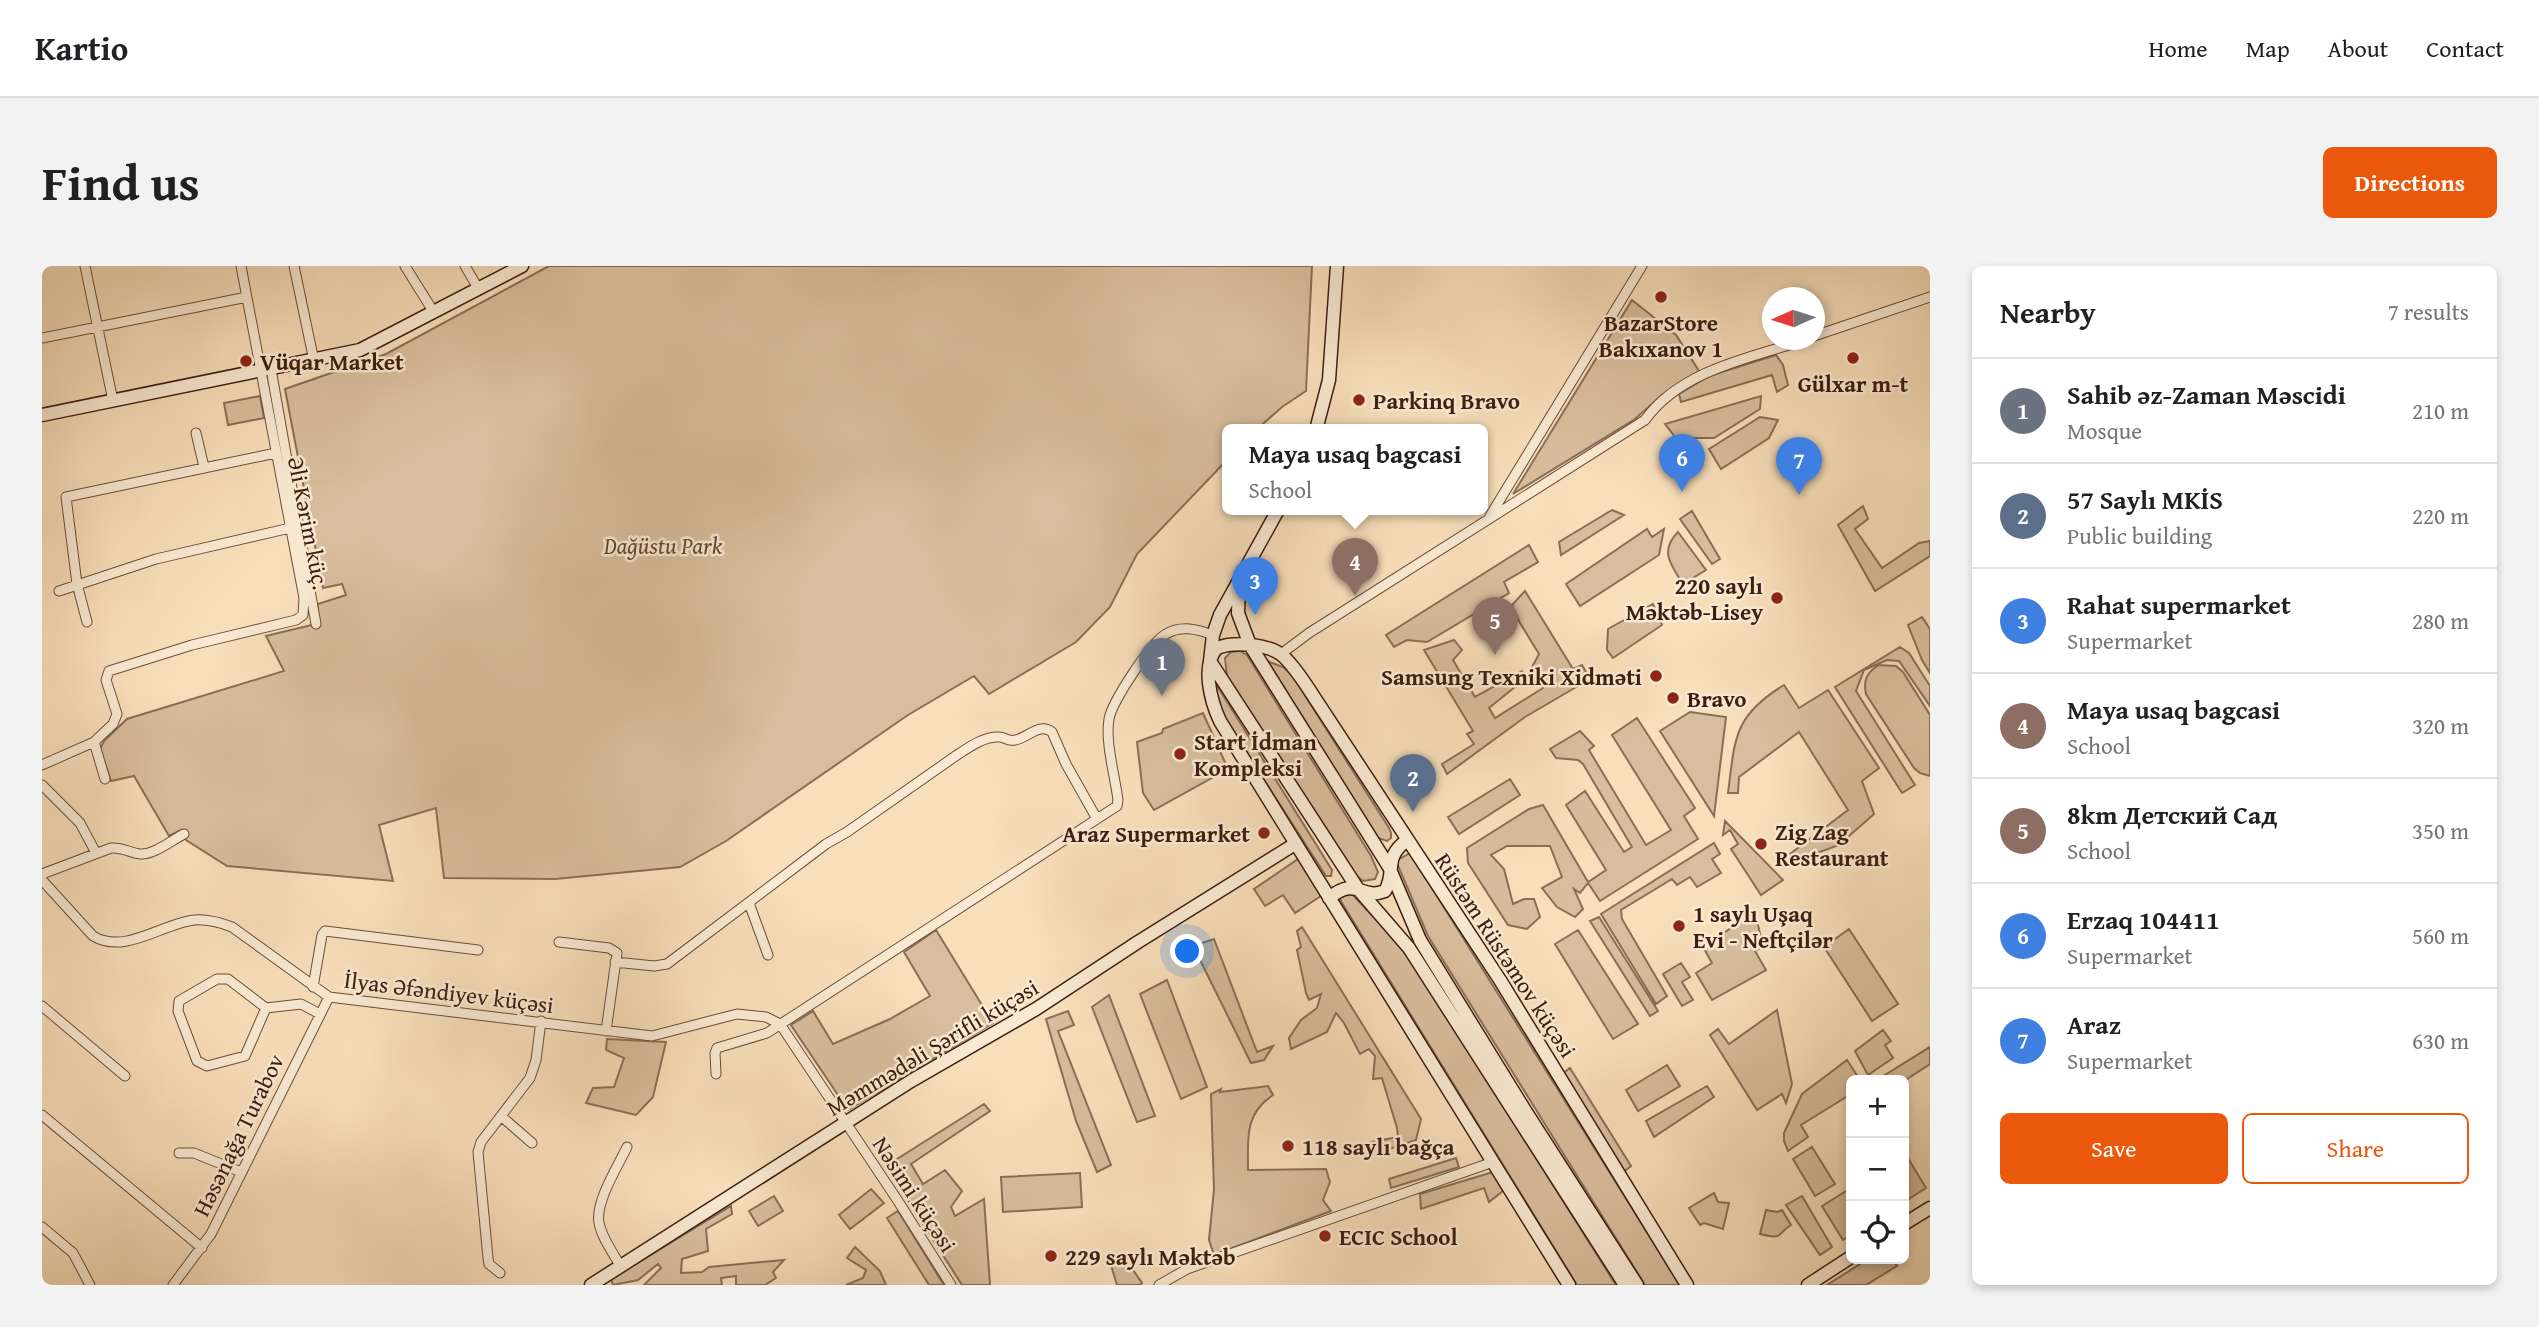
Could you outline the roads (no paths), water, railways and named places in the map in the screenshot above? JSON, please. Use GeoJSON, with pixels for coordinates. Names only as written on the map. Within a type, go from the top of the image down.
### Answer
{"type":"FeatureCollection","features":[{"type":"Feature","properties":{"kind":"street"},"geometry":{"type":"LineString","coordinates":[[85,266],[113,401]]}},
{"type":"Feature","properties":{"kind":"street","name":"Əli Kərim küç."},"geometry":{"type":"LineString","coordinates":[[42,765],[94,742],[113,724],[117,714],[106,680],[109,671],[192,645],[300,619],[304,611],[304,598],[276,453],[266,370],[241,266]]}},
{"type":"Feature","properties":{"kind":"street"},"geometry":{"type":"LineString","coordinates":[[294,266],[314,361]]}},
{"type":"Feature","properties":{"kind":"street"},"geometry":{"type":"LineString","coordinates":[[405,266],[433,311]]}},
{"type":"Feature","properties":{"kind":"street"},"geometry":{"type":"LineString","coordinates":[[466,266],[478,288]]}},
{"type":"Feature","properties":{"kind":"street"},"geometry":{"type":"LineString","coordinates":[[42,415],[314,361],[368,346],[522,266]]}},
{"type":"Feature","properties":{"kind":"street"},"geometry":{"type":"LineString","coordinates":[[1318,424],[1329,380],[1337,266]]}},
{"type":"Feature","properties":{"kind":"street"},"geometry":{"type":"LineString","coordinates":[[1490,517],[1642,266]]}},
{"type":"Feature","properties":{"kind":"street"},"geometry":{"type":"LineString","coordinates":[[42,338],[247,297]]}},
{"type":"Feature","properties":{"kind":"street"},"geometry":{"type":"LineString","coordinates":[[1825,333],[1930,297]]}},
{"type":"Feature","properties":{"kind":"street"},"geometry":{"type":"LineString","coordinates":[[1210,661],[1217,648],[1231,644],[1250,645],[1281,654],[1309,633],[1645,420],[1664,398],[1683,385],[1703,375],[1776,350]]}},
{"type":"Feature","properties":{"kind":"street"},"geometry":{"type":"LineString","coordinates":[[266,370],[316,624]]}},
{"type":"Feature","properties":{"kind":"street"},"geometry":{"type":"LineString","coordinates":[[196,433],[204,467]]}},
{"type":"Feature","properties":{"kind":"street"},"geometry":{"type":"LineString","coordinates":[[87,622],[77,584],[66,497],[276,453]]}},
{"type":"Feature","properties":{"kind":"street"},"geometry":{"type":"LineString","coordinates":[[1275,515],[1214,630],[1210,661],[1213,702],[1220,721],[1569,1285]]}},
{"type":"Feature","properties":{"kind":"street"},"geometry":{"type":"LineString","coordinates":[[59,591],[164,557],[290,528]]}},
{"type":"Feature","properties":{"kind":"street"},"geometry":{"type":"LineString","coordinates":[[1242,577],[1238,592],[1238,613],[1250,645],[1389,867],[1420,940],[1637,1285]]}},
{"type":"Feature","properties":{"kind":"street"},"geometry":{"type":"LineString","coordinates":[[716,1074],[717,1048],[767,1033],[1116,806],[1118,800],[1108,731],[1109,717],[1115,701],[1155,643],[1166,634],[1184,628],[1214,630]]}},
{"type":"Feature","properties":{"kind":"street","name":"Rüstəm Rüstəmov küçəsi"},"geometry":{"type":"LineString","coordinates":[[1281,654],[1314,697],[1500,980],[1687,1285]]}},
{"type":"Feature","properties":{"kind":"street"},"geometry":{"type":"LineString","coordinates":[[1210,661],[1358,889],[1409,947],[1625,1285]]}},
{"type":"Feature","properties":{"kind":"street"},"geometry":{"type":"LineString","coordinates":[[615,962],[654,966],[667,964],[826,844],[957,755],[976,743],[994,737],[1012,741],[1041,728],[1052,732],[1066,764],[1097,819]]}},
{"type":"Feature","properties":{"kind":"street"},"geometry":{"type":"LineString","coordinates":[[94,742],[105,779]]}},
{"type":"Feature","properties":{"kind":"street"},"geometry":{"type":"LineString","coordinates":[[42,785],[80,823],[96,853]]}},
{"type":"Feature","properties":{"kind":"street"},"geometry":{"type":"LineString","coordinates":[[42,874],[96,853],[117,848],[142,854],[184,834]]}},
{"type":"Feature","properties":{"kind":"street"},"geometry":{"type":"LineString","coordinates":[[1329,898],[1343,888],[1372,894],[1385,891],[1389,884],[1389,867],[1396,849],[1407,840]]}},
{"type":"Feature","properties":{"kind":"street","name":"Məmmədəli Şərifli küçəsi"},"geometry":{"type":"LineString","coordinates":[[591,1285],[911,1081],[1036,1009],[1295,844]]}},
{"type":"Feature","properties":{"kind":"street","name":"İlyas Əfəndiyev küçəsi"},"geometry":{"type":"LineString","coordinates":[[42,880],[93,936],[101,941],[129,941],[194,920],[218,922],[232,927],[329,997],[541,1021],[652,1037],[737,1014],[766,1017],[780,1024]]}},
{"type":"Feature","properties":{"kind":"street"},"geometry":{"type":"LineString","coordinates":[[749,903],[768,955]]}},
{"type":"Feature","properties":{"kind":"street"},"geometry":{"type":"LineString","coordinates":[[313,987],[325,931],[478,950]]}},
{"type":"Feature","properties":{"kind":"street"},"geometry":{"type":"LineString","coordinates":[[559,942],[614,949],[617,953],[606,1031]]}},
{"type":"Feature","properties":{"kind":"street"},"geometry":{"type":"LineString","coordinates":[[266,1007],[245,1056],[207,1066],[197,1061],[178,1011],[179,1001],[223,978],[266,1007],[301,1004],[320,1014]]}},
{"type":"Feature","properties":{"kind":"street","name":"Həsənağa Turabov"},"geometry":{"type":"LineString","coordinates":[[173,1285],[211,1234],[329,997]]}},
{"type":"Feature","properties":{"kind":"street"},"geometry":{"type":"LineString","coordinates":[[42,1006],[125,1076]]}},
{"type":"Feature","properties":{"kind":"street"},"geometry":{"type":"LineString","coordinates":[[500,1273],[489,1264],[478,1153],[481,1142],[530,1078],[536,1060],[541,1021]]}},
{"type":"Feature","properties":{"kind":"street"},"geometry":{"type":"LineString","coordinates":[[780,1024],[845,1124]]}},
{"type":"Feature","properties":{"kind":"street"},"geometry":{"type":"LineString","coordinates":[[42,1115],[202,1248]]}},
{"type":"Feature","properties":{"kind":"street"},"geometry":{"type":"LineString","coordinates":[[501,1116],[532,1143]]}},
{"type":"Feature","properties":{"kind":"street","name":"Nəsimi küçəsi"},"geometry":{"type":"LineString","coordinates":[[845,1124],[951,1285]]}},
{"type":"Feature","properties":{"kind":"street"},"geometry":{"type":"LineString","coordinates":[[621,1267],[602,1232],[599,1207],[627,1147]]}},
{"type":"Feature","properties":{"kind":"street"},"geometry":{"type":"LineString","coordinates":[[179,1153],[194,1153],[241,1172]]}},
{"type":"Feature","properties":{"kind":"street"},"geometry":{"type":"LineString","coordinates":[[1159,1285],[1187,1269],[1493,1162]]}},
{"type":"Feature","properties":{"kind":"street"},"geometry":{"type":"LineString","coordinates":[[1909,1221],[1930,1208]]}},
{"type":"Feature","properties":{"kind":"street"},"geometry":{"type":"LineString","coordinates":[[42,1227],[73,1253],[90,1285]]}},
{"type":"Feature","properties":{"kind":"street"},"geometry":{"type":"LineString","coordinates":[[1808,1285],[1846,1260]]}},
{"type":"Feature","properties":{"kind":"place","name":"BazarStore Bakıxanov 1"},"geometry":{"type":"Point","coordinates":[1661,297]}},
{"type":"Feature","properties":{"kind":"place","name":"Gülxar m-t"},"geometry":{"type":"Point","coordinates":[1853,358]}},
{"type":"Feature","properties":{"kind":"place","name":"Vüqar Market"},"geometry":{"type":"Point","coordinates":[246,361]}},
{"type":"Feature","properties":{"kind":"place","name":"Parkinq Bravo"},"geometry":{"type":"Point","coordinates":[1359,400]}},
{"type":"Feature","properties":{"kind":"place","name":"Erzaq 104411"},"geometry":{"type":"Point","coordinates":[1682,492]}},
{"type":"Feature","properties":{"kind":"place","name":"Araz"},"geometry":{"type":"Point","coordinates":[1799,495]}},
{"type":"Feature","properties":{"kind":"place","name":"Maya usaq bagcasi"},"geometry":{"type":"Point","coordinates":[1355,596]}},
{"type":"Feature","properties":{"kind":"place","name":"220 saylı Məktəb-Lisey"},"geometry":{"type":"Point","coordinates":[1777,598]}},
{"type":"Feature","properties":{"kind":"place","name":"Rahat supermarket"},"geometry":{"type":"Point","coordinates":[1255,615]}},
{"type":"Feature","properties":{"kind":"place","name":"8km Детский Сад"},"geometry":{"type":"Point","coordinates":[1495,655]}},
{"type":"Feature","properties":{"kind":"place","name":"Samsung Texniki Xidməti"},"geometry":{"type":"Point","coordinates":[1656,676]}},
{"type":"Feature","properties":{"kind":"place","name":"Sahib əz-Zaman Məscidi"},"geometry":{"type":"Point","coordinates":[1162,696]}},
{"type":"Feature","properties":{"kind":"place","name":"Bravo"},"geometry":{"type":"Point","coordinates":[1673,698]}},
{"type":"Feature","properties":{"kind":"place","name":"Start İdman Kompleksi"},"geometry":{"type":"Point","coordinates":[1180,754]}},
{"type":"Feature","properties":{"kind":"place","name":"57 Saylı MKİS"},"geometry":{"type":"Point","coordinates":[1413,812]}},
{"type":"Feature","properties":{"kind":"place","name":"Araz Supermarket"},"geometry":{"type":"Point","coordinates":[1264,833]}},
{"type":"Feature","properties":{"kind":"place","name":"Zig Zag Restaurant"},"geometry":{"type":"Point","coordinates":[1761,844]}},
{"type":"Feature","properties":{"kind":"place","name":"1 saylı Uşaq Evi - Neftçilər"},"geometry":{"type":"Point","coordinates":[1679,926]}},
{"type":"Feature","properties":{"kind":"place","name":"118 saylı bağça"},"geometry":{"type":"Point","coordinates":[1288,1146]}},
{"type":"Feature","properties":{"kind":"place","name":"ECIC School"},"geometry":{"type":"Point","coordinates":[1325,1236]}},
{"type":"Feature","properties":{"kind":"place","name":"229 saylı Məktəb"},"geometry":{"type":"Point","coordinates":[1051,1256]}},
{"type":"Feature","properties":{"kind":"park label","name":"Dağüstu Park"},"geometry":{"type":"Point","coordinates":[663,545]}}]}
